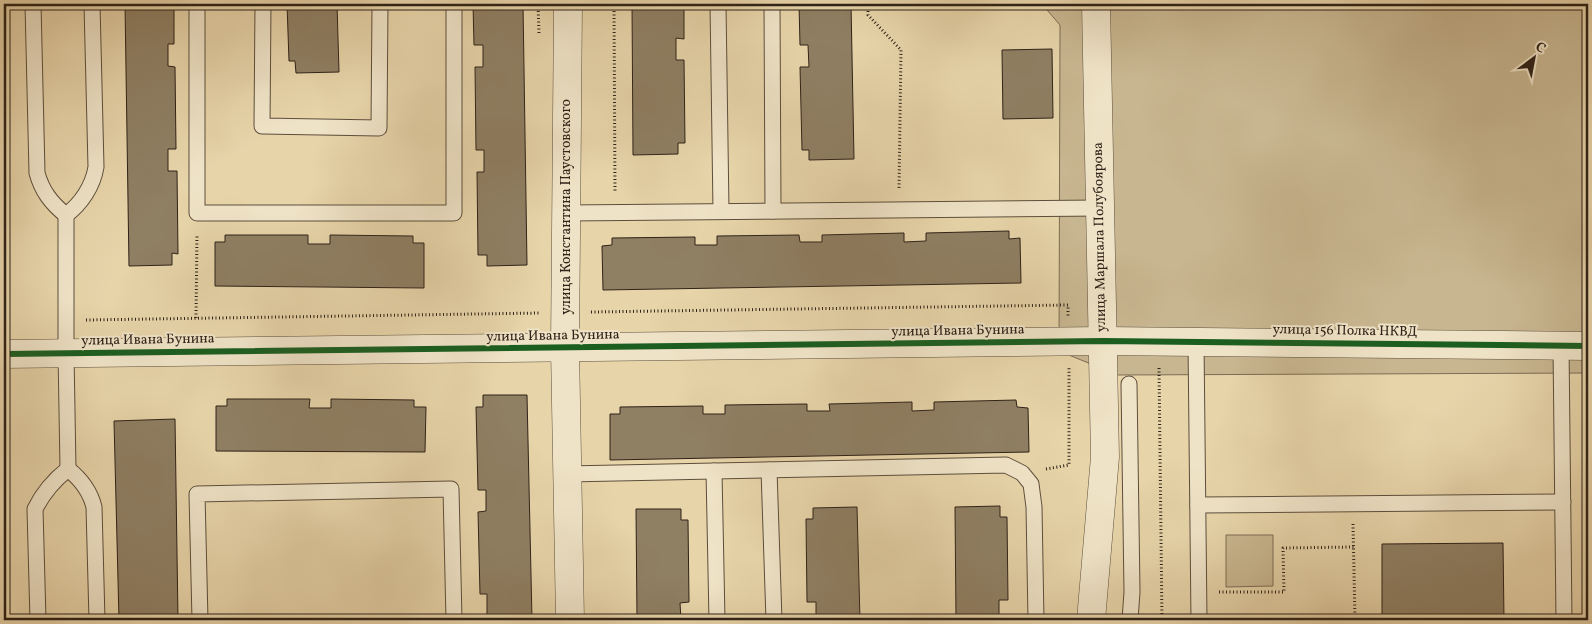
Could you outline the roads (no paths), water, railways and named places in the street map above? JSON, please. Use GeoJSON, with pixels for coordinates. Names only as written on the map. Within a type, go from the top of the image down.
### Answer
{"type":"FeatureCollection","features":[{"type":"Feature","properties":{"kind":"street","name":"улица Константина Паустовского"},"geometry":{"type":"LineString","coordinates":[[568,4],[565,348],[570,620]]}},
{"type":"Feature","properties":{"kind":"street","name":"улица Маршала Полубоярова"},"geometry":{"type":"LineString","coordinates":[[1091,620],[1105,457],[1096,4]]}},
{"type":"Feature","properties":{"kind":"street","name":"улица 156 Полка НКВД"},"geometry":{"type":"LineString","coordinates":[[1102,341],[1588,346]]}},
{"type":"Feature","properties":{"kind":"street","name":"улица Ивана Бунина"},"geometry":{"type":"LineString","coordinates":[[4,354],[1102,341]]}},
{"type":"Feature","properties":{"kind":"lane"},"geometry":{"type":"LineString","coordinates":[[33,4],[37,173],[43,190],[49,199],[66,215],[68,469],[86,487],[94,507],[97,620]]}},
{"type":"Feature","properties":{"kind":"lane"},"geometry":{"type":"LineString","coordinates":[[66,215],[76,206],[86,192],[96,167],[92,4]]}},
{"type":"Feature","properties":{"kind":"lane"},"geometry":{"type":"LineString","coordinates":[[197,4],[197,213],[454,213],[454,4]]}},
{"type":"Feature","properties":{"kind":"lane"},"geometry":{"type":"LineString","coordinates":[[263,4],[262,126],[379,128],[380,4]]}},
{"type":"Feature","properties":{"kind":"lane"},"geometry":{"type":"LineString","coordinates":[[718,4],[722,211]]}},
{"type":"Feature","properties":{"kind":"lane"},"geometry":{"type":"LineString","coordinates":[[772,4],[773,211]]}},
{"type":"Feature","properties":{"kind":"lane"},"geometry":{"type":"LineString","coordinates":[[567,213],[1100,208]]}},
{"type":"Feature","properties":{"kind":"lane"},"geometry":{"type":"LineString","coordinates":[[1196,342],[1199,620]]}},
{"type":"Feature","properties":{"kind":"lane"},"geometry":{"type":"LineString","coordinates":[[1561,345],[1564,620]]}},
{"type":"Feature","properties":{"kind":"lane"},"geometry":{"type":"LineString","coordinates":[[1129,384],[1132,592],[1130,620]]}},
{"type":"Feature","properties":{"kind":"lane"},"geometry":{"type":"LineString","coordinates":[[567,474],[1006,465],[1022,473],[1031,484],[1034,507],[1036,620]]}},
{"type":"Feature","properties":{"kind":"lane"},"geometry":{"type":"LineString","coordinates":[[38,620],[35,509],[52,483],[68,469]]}},
{"type":"Feature","properties":{"kind":"lane"},"geometry":{"type":"LineString","coordinates":[[769,470],[774,620]]}},
{"type":"Feature","properties":{"kind":"lane"},"geometry":{"type":"LineString","coordinates":[[714,471],[717,620]]}},
{"type":"Feature","properties":{"kind":"lane"},"geometry":{"type":"LineString","coordinates":[[200,620],[197,494],[451,489],[454,620]]}},
{"type":"Feature","properties":{"kind":"lane"},"geometry":{"type":"LineString","coordinates":[[1198,505],[1563,502]]}}]}
